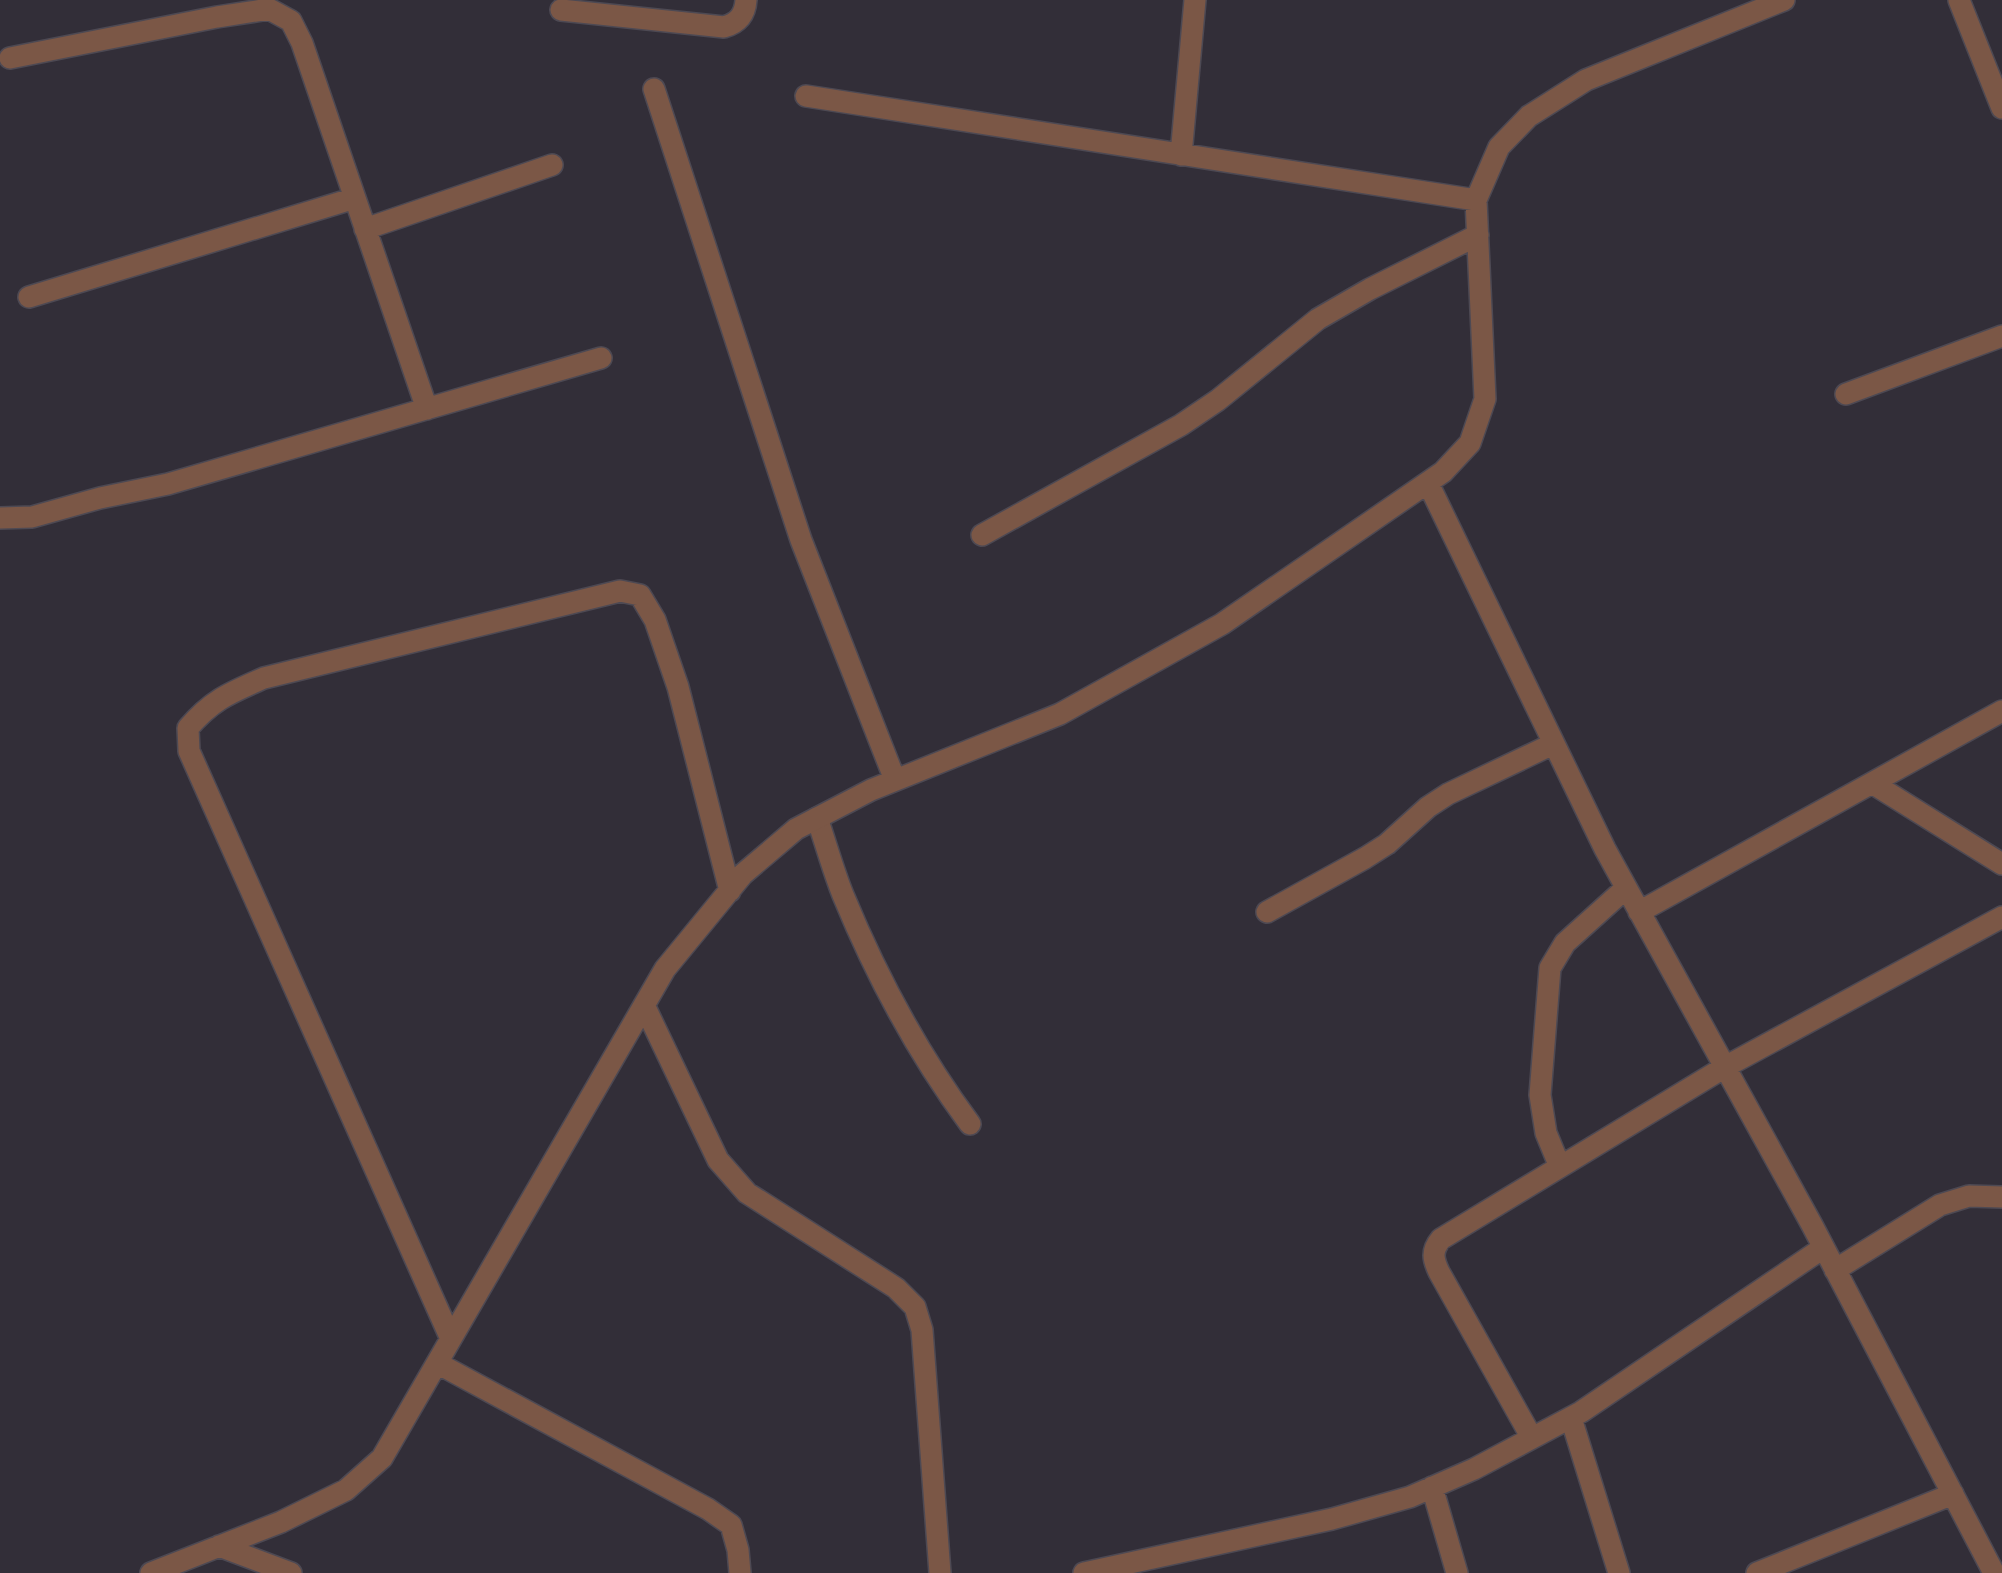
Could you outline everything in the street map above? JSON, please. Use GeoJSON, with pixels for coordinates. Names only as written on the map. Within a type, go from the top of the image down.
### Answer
{"type":"FeatureCollection","features":[{"type":"Feature","properties":{"kind":"street"},"geometry":{"type":"LineString","coordinates":[[561,10],[724,27],[735,24],[745,10],[746,0]]}},
{"type":"Feature","properties":{"kind":"street"},"geometry":{"type":"LineString","coordinates":[[1181,155],[1195,0]]}},
{"type":"Feature","properties":{"kind":"street"},"geometry":{"type":"LineString","coordinates":[[151,1573],[281,1522],[346,1490],[382,1458],[665,969],[743,874],[796,829],[817,818],[871,790],[1060,713],[1222,624],[1443,472],[1471,443],[1485,399],[1476,200],[1499,147],[1529,116],[1586,80],[1784,0]]}},
{"type":"Feature","properties":{"kind":"street"},"geometry":{"type":"LineString","coordinates":[[1959,0],[2002,108]]}},
{"type":"Feature","properties":{"kind":"street"},"geometry":{"type":"LineString","coordinates":[[10,58],[204,19],[269,9],[291,21],[302,43],[427,409]]}},
{"type":"Feature","properties":{"kind":"street"},"geometry":{"type":"LineString","coordinates":[[654,89],[801,540],[895,780]]}},
{"type":"Feature","properties":{"kind":"street"},"geometry":{"type":"LineString","coordinates":[[806,96],[1476,200]]}},
{"type":"Feature","properties":{"kind":"street"},"geometry":{"type":"LineString","coordinates":[[365,229],[552,165]]}},
{"type":"Feature","properties":{"kind":"street"},"geometry":{"type":"LineString","coordinates":[[29,297],[355,198]]}},
{"type":"Feature","properties":{"kind":"street"},"geometry":{"type":"LineString","coordinates":[[982,535],[1181,425],[1218,400],[1318,319],[1370,289],[1478,235]]}},
{"type":"Feature","properties":{"kind":"street"},"geometry":{"type":"LineString","coordinates":[[1846,394],[2002,336]]}},
{"type":"Feature","properties":{"kind":"street"},"geometry":{"type":"LineString","coordinates":[[0,518],[32,517],[100,498],[168,484],[601,358]]}},
{"type":"Feature","properties":{"kind":"street"},"geometry":{"type":"LineString","coordinates":[[1427,483],[1626,888],[1824,1248],[1953,1494],[1996,1570]]}},
{"type":"Feature","properties":{"kind":"street"},"geometry":{"type":"LineString","coordinates":[[451,1339],[189,751],[188,728],[205,708],[214,702],[264,678],[620,591],[639,595],[655,620],[678,687],[730,891]]}},
{"type":"Feature","properties":{"kind":"street"},"geometry":{"type":"LineString","coordinates":[[1639,912],[2002,711]]}},
{"type":"Feature","properties":{"kind":"street"},"geometry":{"type":"LineString","coordinates":[[1267,912],[1376,851],[1428,807],[1448,794],[1553,744]]}},
{"type":"Feature","properties":{"kind":"street"},"geometry":{"type":"LineString","coordinates":[[1872,783],[2002,864]]}},
{"type":"Feature","properties":{"kind":"street"},"geometry":{"type":"LineString","coordinates":[[817,818],[843,894],[892,999],[937,1080],[970,1124]]}},
{"type":"Feature","properties":{"kind":"street"},"geometry":{"type":"LineString","coordinates":[[1560,1167],[1546,1133],[1540,1095],[1550,968],[1565,943],[1626,888]]}},
{"type":"Feature","properties":{"kind":"street"},"geometry":{"type":"LineString","coordinates":[[1532,1438],[1439,1272],[1433,1258],[1435,1247],[1441,1239],[1725,1068],[2000,923]]}},
{"type":"Feature","properties":{"kind":"street"},"geometry":{"type":"LineString","coordinates":[[644,1005],[718,1160],[747,1193],[896,1288],[915,1307],[922,1330],[940,1573]]}},
{"type":"Feature","properties":{"kind":"street"},"geometry":{"type":"LineString","coordinates":[[1835,1269],[1940,1205],[1969,1196],[2002,1197]]}},
{"type":"Feature","properties":{"kind":"street"},"geometry":{"type":"LineString","coordinates":[[1084,1573],[1332,1518],[1410,1497],[1474,1469],[1571,1418],[1824,1248]]}},
{"type":"Feature","properties":{"kind":"street"},"geometry":{"type":"LineString","coordinates":[[437,1363],[708,1509],[731,1525],[738,1550],[740,1573]]}},
{"type":"Feature","properties":{"kind":"street"},"geometry":{"type":"LineString","coordinates":[[1571,1418],[1619,1573]]}},
{"type":"Feature","properties":{"kind":"street"},"geometry":{"type":"LineString","coordinates":[[1432,1487],[1457,1573]]}},
{"type":"Feature","properties":{"kind":"street"},"geometry":{"type":"LineString","coordinates":[[1757,1573],[1953,1494]]}},
{"type":"Feature","properties":{"kind":"street"},"geometry":{"type":"LineString","coordinates":[[219,1546],[291,1573]]}}]}
